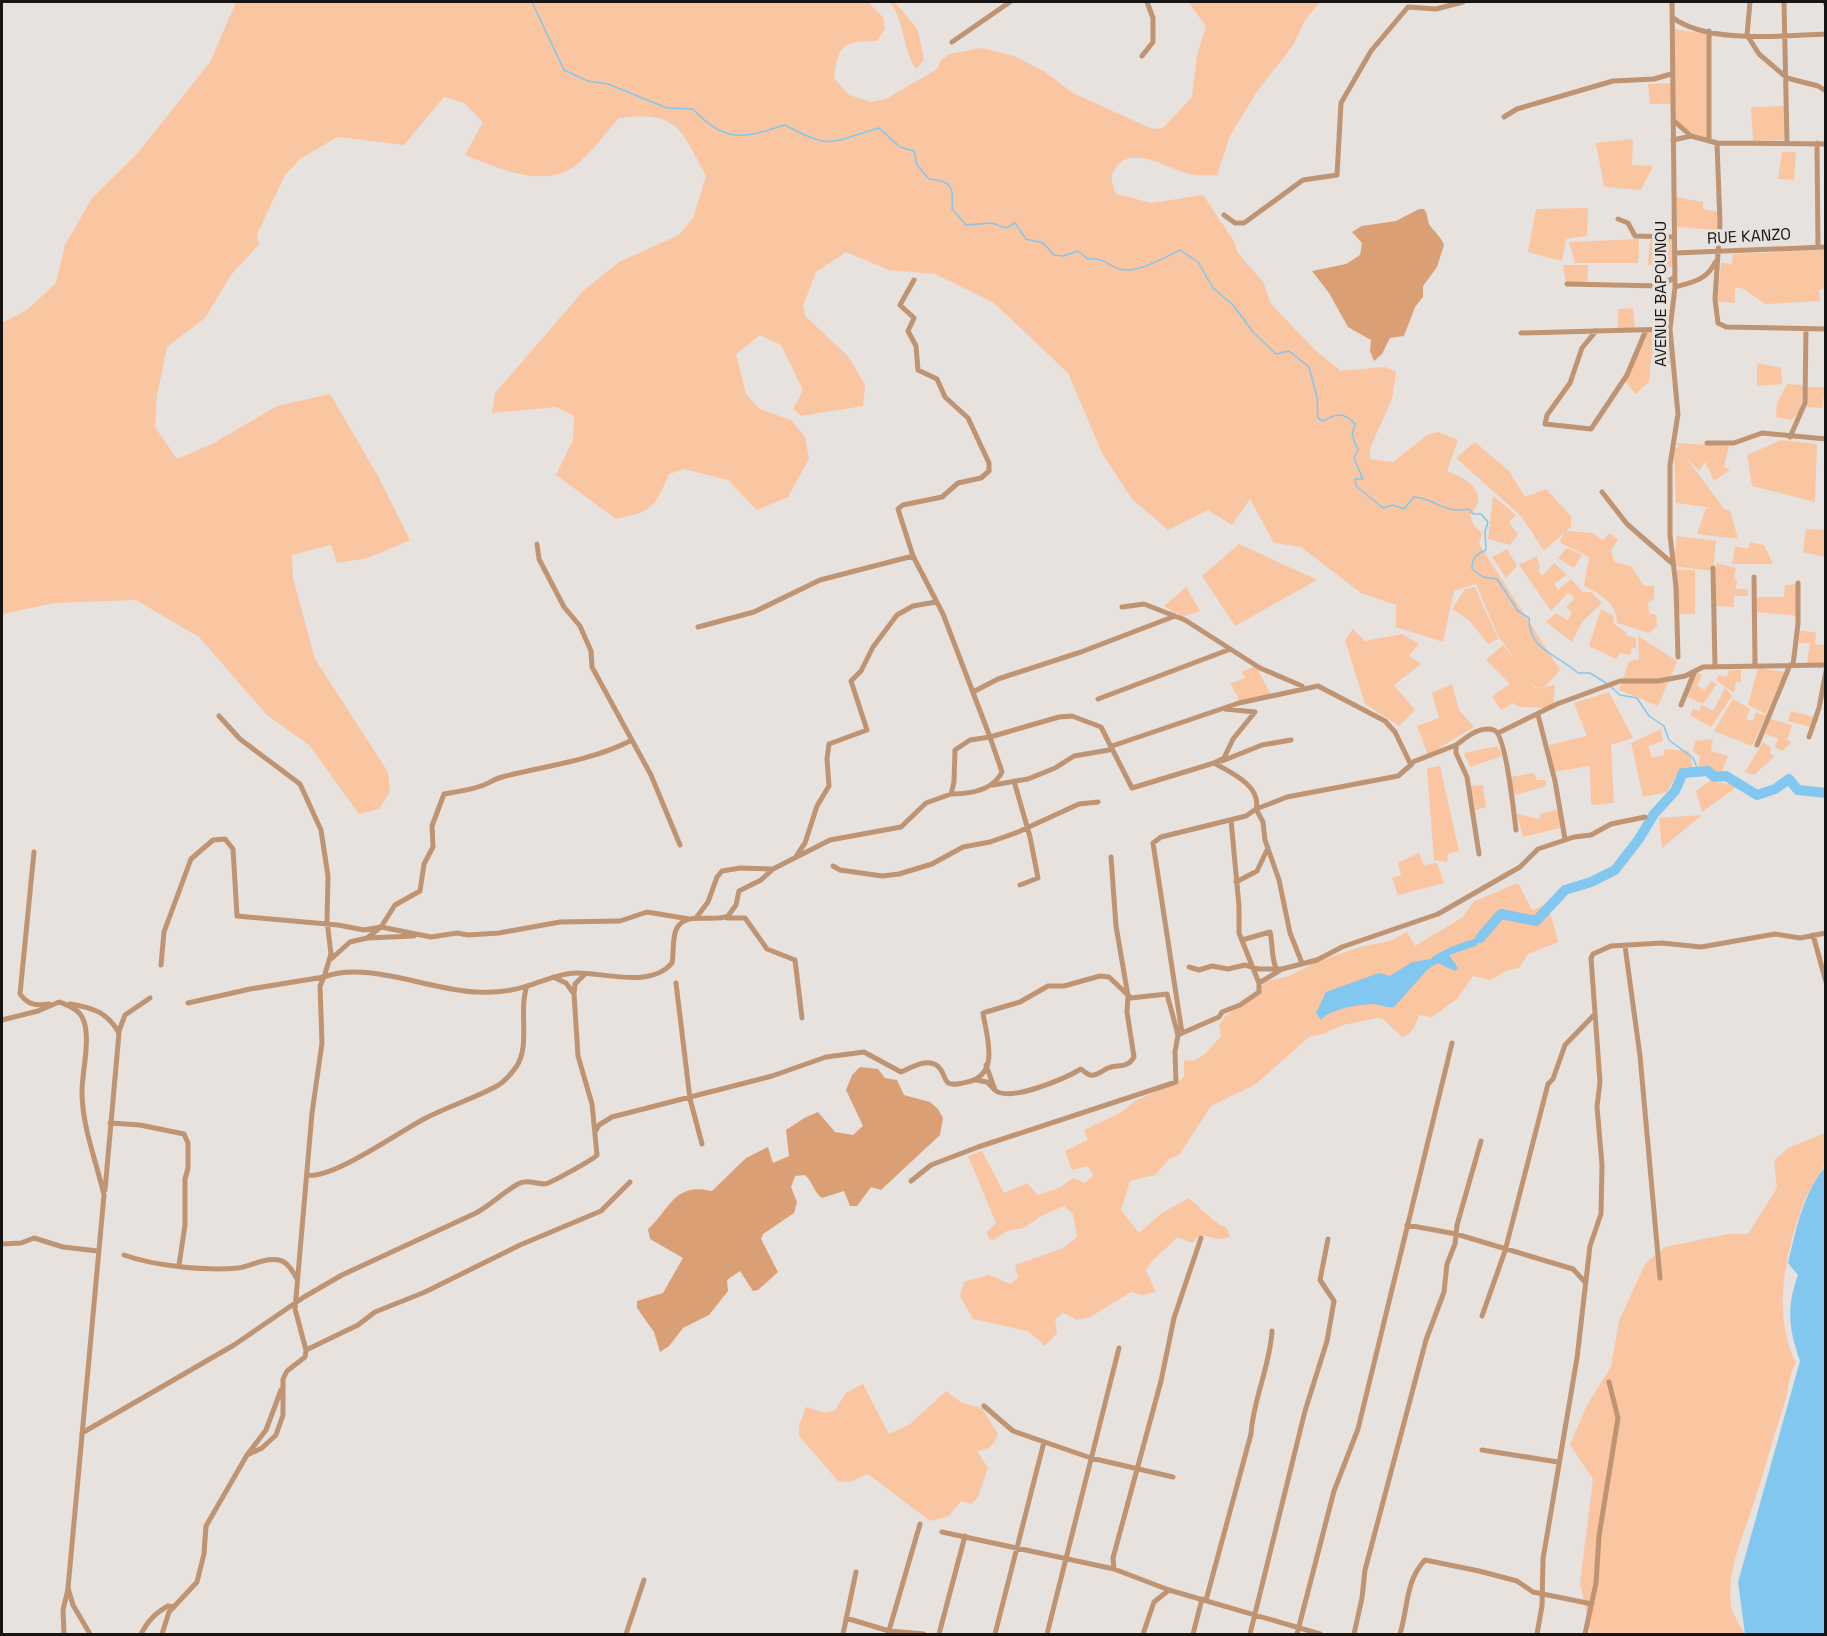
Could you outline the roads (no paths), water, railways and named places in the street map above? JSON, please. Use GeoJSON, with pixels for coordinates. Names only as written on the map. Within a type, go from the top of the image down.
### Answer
{"type":"FeatureCollection","features":[{"type":"Feature","properties":{"kind":"street"},"geometry":{"type":"LineString","coordinates":[[952,42],[1010,2]]}},
{"type":"Feature","properties":{"kind":"street"},"geometry":{"type":"LineString","coordinates":[[1142,56],[1154,42],[1153,18],[1147,2]]}},
{"type":"Feature","properties":{"kind":"street"},"geometry":{"type":"LineString","coordinates":[[1224,215],[1235,223],[1244,223],[1301,181],[1337,176],[1341,103],[1382,36],[1409,4],[1436,9],[1463,2]]}},
{"type":"Feature","properties":{"kind":"street","name":"AVENUE BAPOUNOU"},"geometry":{"type":"LineString","coordinates":[[1672,2],[1675,287],[1670,329],[1678,414],[1670,465],[1670,536],[1678,657]]}},
{"type":"Feature","properties":{"kind":"street"},"geometry":{"type":"LineString","coordinates":[[1750,2],[1747,35],[1759,54],[1787,78],[1818,86],[1826,91]]}},
{"type":"Feature","properties":{"kind":"street"},"geometry":{"type":"LineString","coordinates":[[1784,2],[1787,142]]}},
{"type":"Feature","properties":{"kind":"street"},"geometry":{"type":"LineString","coordinates":[[1672,17],[1688,28],[1709,32],[1784,36],[1826,34]]}},
{"type":"Feature","properties":{"kind":"street"},"geometry":{"type":"LineString","coordinates":[[1709,32],[1709,140]]}},
{"type":"Feature","properties":{"kind":"street"},"geometry":{"type":"LineString","coordinates":[[1504,117],[1516,108],[1613,81],[1654,79],[1671,74]]}},
{"type":"Feature","properties":{"kind":"street"},"geometry":{"type":"LineString","coordinates":[[1673,120],[1691,136]]}},
{"type":"Feature","properties":{"kind":"street"},"geometry":{"type":"LineString","coordinates":[[1673,140],[1691,136],[1717,143],[1826,144]]}},
{"type":"Feature","properties":{"kind":"street"},"geometry":{"type":"LineString","coordinates":[[1717,143],[1716,316],[1720,325],[1754,329],[1826,330]]}},
{"type":"Feature","properties":{"kind":"street"},"geometry":{"type":"LineString","coordinates":[[1817,143],[1818,247]]}},
{"type":"Feature","properties":{"kind":"street"},"geometry":{"type":"LineString","coordinates":[[1618,219],[1628,223],[1635,237],[1674,237]]}},
{"type":"Feature","properties":{"kind":"street","name":"RUE KANZO"},"geometry":{"type":"LineString","coordinates":[[1675,254],[1718,254],[1826,247]]}},
{"type":"Feature","properties":{"kind":"street"},"geometry":{"type":"LineString","coordinates":[[1675,287],[1704,278],[1712,270],[1718,254]]}},
{"type":"Feature","properties":{"kind":"street"},"geometry":{"type":"LineString","coordinates":[[1567,284],[1660,286],[1675,277]]}},
{"type":"Feature","properties":{"kind":"street"},"geometry":{"type":"LineString","coordinates":[[723,919],[732,913],[739,891],[761,880],[773,869],[796,855],[830,840],[901,827],[926,802],[951,795],[970,794],[991,785],[999,779],[1002,772],[957,647],[912,556],[898,509],[903,505],[942,497],[958,483],[981,478],[989,471],[990,466],[969,418],[945,397],[937,379],[918,370],[916,346],[908,331],[914,318],[900,305],[914,280]]}},
{"type":"Feature","properties":{"kind":"street"},"geometry":{"type":"LineString","coordinates":[[1521,333],[1670,329]]}},
{"type":"Feature","properties":{"kind":"street"},"geometry":{"type":"LineString","coordinates":[[1790,437],[1805,403],[1806,329]]}},
{"type":"Feature","properties":{"kind":"street"},"geometry":{"type":"LineString","coordinates":[[1596,331],[1582,348],[1570,383],[1547,415],[1545,424],[1591,429],[1627,375],[1646,330]]}},
{"type":"Feature","properties":{"kind":"street"},"geometry":{"type":"LineString","coordinates":[[1707,443],[1734,443],[1759,433],[1826,439]]}},
{"type":"Feature","properties":{"kind":"street"},"geometry":{"type":"LineString","coordinates":[[1602,492],[1627,524],[1673,564]]}},
{"type":"Feature","properties":{"kind":"street"},"geometry":{"type":"LineString","coordinates":[[537,544],[540,559],[564,607],[580,626],[591,651],[592,667],[630,741],[651,775],[680,845]]}},
{"type":"Feature","properties":{"kind":"street"},"geometry":{"type":"LineString","coordinates":[[698,627],[754,612],[820,580],[912,556]]}},
{"type":"Feature","properties":{"kind":"street"},"geometry":{"type":"LineString","coordinates":[[1713,568],[1714,667]]}},
{"type":"Feature","properties":{"kind":"street"},"geometry":{"type":"LineString","coordinates":[[1754,578],[1755,665]]}},
{"type":"Feature","properties":{"kind":"street"},"geometry":{"type":"LineString","coordinates":[[1757,744],[1792,665],[1798,624],[1798,583]]}},
{"type":"Feature","properties":{"kind":"street"},"geometry":{"type":"LineString","coordinates":[[796,855],[805,843],[817,806],[830,786],[826,759],[829,744],[867,730],[851,681],[861,671],[873,647],[900,612],[913,606],[936,602]]}},
{"type":"Feature","properties":{"kind":"street"},"geometry":{"type":"LineString","coordinates":[[1122,607],[1144,604],[1175,616],[1228,650],[1284,680],[1304,687]]}},
{"type":"Feature","properties":{"kind":"street"},"geometry":{"type":"LineString","coordinates":[[973,693],[998,679],[1081,652],[1175,616]]}},
{"type":"Feature","properties":{"kind":"street"},"geometry":{"type":"LineString","coordinates":[[1098,699],[1228,650]]}},
{"type":"Feature","properties":{"kind":"street"},"geometry":{"type":"LineString","coordinates":[[1498,733],[1557,704],[1620,681],[1658,681],[1694,673],[1703,667],[1826,665]]}},
{"type":"Feature","properties":{"kind":"street"},"geometry":{"type":"LineString","coordinates":[[1809,737],[1819,708],[1826,671]]}},
{"type":"Feature","properties":{"kind":"street"},"geometry":{"type":"LineString","coordinates":[[1681,705],[1694,673]]}},
{"type":"Feature","properties":{"kind":"street"},"geometry":{"type":"LineString","coordinates":[[991,785],[1014,782],[1055,768],[1085,752],[1109,750],[1112,746],[1220,709],[1304,687],[1322,687],[1385,721],[1399,739],[1406,760],[1412,764]]}},
{"type":"Feature","properties":{"kind":"street"},"geometry":{"type":"LineString","coordinates":[[1214,763],[1224,758],[1233,739],[1255,712],[1220,709]]}},
{"type":"Feature","properties":{"kind":"street"},"geometry":{"type":"LineString","coordinates":[[1538,715],[1555,781],[1566,839]]}},
{"type":"Feature","properties":{"kind":"street"},"geometry":{"type":"LineString","coordinates":[[219,716],[240,739],[274,762],[300,784],[305,792],[323,841],[328,876],[329,962]]}},
{"type":"Feature","properties":{"kind":"street"},"geometry":{"type":"LineString","coordinates":[[951,795],[954,782],[955,750],[970,740],[990,737],[1059,717],[1072,716],[1101,727],[1132,788],[1234,758],[1262,745],[1291,740]]}},
{"type":"Feature","properties":{"kind":"street"},"geometry":{"type":"LineString","coordinates":[[911,1181],[931,1166],[978,1147],[1176,1082],[1175,1052],[1180,1034],[1153,843],[1161,837],[1246,816],[1256,809],[1287,797],[1398,776],[1412,764],[1456,746],[1478,730],[1493,729],[1498,733],[1507,762],[1516,830]]}},
{"type":"Feature","properties":{"kind":"street"},"geometry":{"type":"LineString","coordinates":[[367,938],[381,927],[394,905],[420,891],[424,864],[433,847],[432,826],[444,794],[479,787],[502,777],[612,750],[630,741]]}},
{"type":"Feature","properties":{"kind":"street"},"geometry":{"type":"LineString","coordinates":[[1456,746],[1456,753],[1467,777],[1479,854]]}},
{"type":"Feature","properties":{"kind":"street"},"geometry":{"type":"LineString","coordinates":[[1214,763],[1245,781],[1257,802],[1256,809],[1263,822],[1268,848],[1279,880],[1290,933],[1302,963]]}},
{"type":"Feature","properties":{"kind":"street"},"geometry":{"type":"LineString","coordinates":[[1014,782],[1034,850],[1038,878],[1020,885]]}},
{"type":"Feature","properties":{"kind":"street"},"geometry":{"type":"LineString","coordinates":[[833,866],[863,874],[893,875],[932,864],[963,846],[990,842],[1079,804],[1098,802]]}},
{"type":"Feature","properties":{"kind":"street"},"geometry":{"type":"LineString","coordinates":[[1189,967],[1198,970],[1212,966],[1228,969],[1245,965],[1279,968],[1302,963],[1438,914],[1520,867],[1538,849],[1566,839],[1591,834],[1611,824],[1645,817]]}},
{"type":"Feature","properties":{"kind":"street"},"geometry":{"type":"LineString","coordinates":[[1180,1034],[1240,1005],[1259,992],[1259,983],[1239,933],[1231,820]]}},
{"type":"Feature","properties":{"kind":"street"},"geometry":{"type":"LineString","coordinates":[[161,965],[164,932],[189,864],[213,840],[225,839],[233,849],[237,916],[327,924],[364,930],[381,927],[419,935]]}},
{"type":"Feature","properties":{"kind":"street"},"geometry":{"type":"LineString","coordinates":[[1236,882],[1257,871],[1268,848]]}},
{"type":"Feature","properties":{"kind":"street"},"geometry":{"type":"LineString","coordinates":[[34,852],[20,994],[26,1002],[36,1005],[59,1002],[97,1009],[111,1019],[119,1033]]}},
{"type":"Feature","properties":{"kind":"street"},"geometry":{"type":"LineString","coordinates":[[595,1132],[599,1125],[612,1117],[690,1099],[772,1076],[813,1060],[864,1052],[901,1072],[925,1063],[933,1063],[941,1070],[950,1085],[974,1080],[987,1082],[995,1090],[1004,1094],[1044,1086],[1081,1069],[1089,1075],[1095,1075],[1110,1067],[1121,1067],[1131,1062],[1134,1057],[1127,1012],[1128,996],[1116,926],[1111,857]]}},
{"type":"Feature","properties":{"kind":"street"},"geometry":{"type":"LineString","coordinates":[[696,918],[708,902],[717,877],[723,872],[740,868],[773,869]]}},
{"type":"Feature","properties":{"kind":"street"},"geometry":{"type":"LineString","coordinates":[[247,1455],[262,1448],[276,1435],[283,1415],[283,1379],[287,1371],[305,1357],[306,1350],[295,1309],[312,1113],[322,1043],[320,986],[335,953],[350,942],[367,938],[499,933],[560,922],[620,921],[647,912],[688,919],[745,918],[767,949],[795,960],[802,1018]]}},
{"type":"Feature","properties":{"kind":"street"},"geometry":{"type":"LineString","coordinates":[[188,1003],[250,989],[324,977],[335,972],[369,974],[475,992],[527,986],[552,976],[586,973],[628,977],[662,972],[672,963],[676,930],[688,919]]}},
{"type":"Feature","properties":{"kind":"street"},"geometry":{"type":"LineString","coordinates":[[1242,940],[1270,932],[1274,949],[1272,959],[1279,968]]}},
{"type":"Feature","properties":{"kind":"street"},"geometry":{"type":"LineString","coordinates":[[1537,1635],[1543,1559],[1577,1358],[1590,1246],[1601,1204],[1597,1107],[1600,1082],[1591,958],[1593,954],[1603,949],[1625,946],[1662,944],[1701,947],[1775,934],[1800,938],[1826,933]]}},
{"type":"Feature","properties":{"kind":"street"},"geometry":{"type":"LineString","coordinates":[[1813,935],[1826,982]]}},
{"type":"Feature","properties":{"kind":"street"},"geometry":{"type":"LineString","coordinates":[[1625,946],[1640,1056],[1660,1278]]}},
{"type":"Feature","properties":{"kind":"street"},"geometry":{"type":"LineString","coordinates":[[1259,983],[1279,968]]}},
{"type":"Feature","properties":{"kind":"street"},"geometry":{"type":"LineString","coordinates":[[82,1433],[234,1345],[296,1302],[342,1275],[418,1242],[493,1204],[518,1185],[527,1181],[546,1184],[571,1169],[594,1160],[597,1155],[592,1104],[578,1056],[574,994],[575,984],[586,973]]}},
{"type":"Feature","properties":{"kind":"street"},"geometry":{"type":"LineString","coordinates":[[552,976],[566,983],[574,994]]}},
{"type":"Feature","properties":{"kind":"street"},"geometry":{"type":"LineString","coordinates":[[974,1080],[987,1065],[990,1055],[983,1013],[1020,1002],[1048,986],[1064,986],[1100,976],[1109,977],[1128,996],[1135,999],[1167,994],[1180,1034]]}},
{"type":"Feature","properties":{"kind":"street"},"geometry":{"type":"LineString","coordinates":[[676,983],[690,1099],[702,1144]]}},
{"type":"Feature","properties":{"kind":"street"},"geometry":{"type":"LineString","coordinates":[[308,1175],[318,1175],[347,1165],[421,1121],[504,1081],[522,1058],[523,1005],[527,986]]}},
{"type":"Feature","properties":{"kind":"street"},"geometry":{"type":"LineString","coordinates":[[64,1635],[63,1610],[68,1588],[119,1033],[125,1015],[150,998]]}},
{"type":"Feature","properties":{"kind":"street"},"geometry":{"type":"LineString","coordinates":[[2,1020],[38,1011],[59,1002],[73,1008],[83,1017],[86,1042],[82,1090],[84,1126],[94,1152],[105,1195]]}},
{"type":"Feature","properties":{"kind":"street"},"geometry":{"type":"LineString","coordinates":[[1482,1316],[1505,1251],[1548,1084],[1553,1079],[1565,1045],[1594,1015]]}},
{"type":"Feature","properties":{"kind":"street"},"geometry":{"type":"LineString","coordinates":[[1298,1631],[1334,1491],[1358,1429],[1452,1043]]}},
{"type":"Feature","properties":{"kind":"street"},"geometry":{"type":"LineString","coordinates":[[987,1065],[995,1090]]}},
{"type":"Feature","properties":{"kind":"street"},"geometry":{"type":"LineString","coordinates":[[110,1123],[140,1125],[184,1134],[188,1143],[188,1168],[185,1225],[179,1265]]}},
{"type":"Feature","properties":{"kind":"street"},"geometry":{"type":"LineString","coordinates":[[1354,1635],[1365,1570],[1426,1340],[1444,1292],[1443,1278],[1480,1141]]}},
{"type":"Feature","properties":{"kind":"street"},"geometry":{"type":"LineString","coordinates":[[306,1350],[338,1336],[375,1312],[425,1292],[520,1245],[601,1211],[630,1182]]}},
{"type":"Feature","properties":{"kind":"street"},"geometry":{"type":"LineString","coordinates":[[1407,1225],[1456,1234],[1505,1251],[1573,1269],[1586,1284]]}},
{"type":"Feature","properties":{"kind":"street"},"geometry":{"type":"LineString","coordinates":[[2,1244],[34,1238],[63,1247],[98,1251]]}},
{"type":"Feature","properties":{"kind":"street"},"geometry":{"type":"LineString","coordinates":[[1114,1569],[1113,1558],[1161,1381],[1174,1318],[1201,1238]]}},
{"type":"Feature","properties":{"kind":"street"},"geometry":{"type":"LineString","coordinates":[[1250,1635],[1305,1411],[1328,1341],[1334,1301],[1320,1280],[1328,1239]]}},
{"type":"Feature","properties":{"kind":"street"},"geometry":{"type":"LineString","coordinates":[[124,1255],[145,1262],[204,1269],[235,1268],[279,1260],[292,1270],[298,1281]]}},
{"type":"Feature","properties":{"kind":"street"},"geometry":{"type":"LineString","coordinates":[[1194,1635],[1251,1434],[1252,1411],[1264,1382],[1272,1331]]}},
{"type":"Feature","properties":{"kind":"street"},"geometry":{"type":"LineString","coordinates":[[1047,1635],[1119,1348]]}},
{"type":"Feature","properties":{"kind":"street"},"geometry":{"type":"LineString","coordinates":[[1585,1635],[1592,1604],[1599,1536],[1618,1418],[1609,1382]]}},
{"type":"Feature","properties":{"kind":"street"},"geometry":{"type":"LineString","coordinates":[[162,1635],[174,1607],[196,1582],[204,1554],[206,1526],[247,1455],[270,1422],[283,1386]]}},
{"type":"Feature","properties":{"kind":"street"},"geometry":{"type":"LineString","coordinates":[[984,1406],[1013,1431],[1091,1458],[1173,1477]]}},
{"type":"Feature","properties":{"kind":"street"},"geometry":{"type":"LineString","coordinates":[[995,1635],[1044,1442]]}},
{"type":"Feature","properties":{"kind":"street"},"geometry":{"type":"LineString","coordinates":[[1482,1450],[1558,1462]]}},
{"type":"Feature","properties":{"kind":"street"},"geometry":{"type":"LineString","coordinates":[[888,1633],[920,1524]]}},
{"type":"Feature","properties":{"kind":"street"},"geometry":{"type":"LineString","coordinates":[[942,1532],[1114,1569],[1169,1590],[1256,1615],[1298,1631],[1320,1635]]}},
{"type":"Feature","properties":{"kind":"street"},"geometry":{"type":"LineString","coordinates":[[939,1635],[965,1536]]}},
{"type":"Feature","properties":{"kind":"street"},"geometry":{"type":"LineString","coordinates":[[1400,1635],[1405,1619],[1407,1593],[1425,1560],[1516,1581],[1533,1592],[1592,1604]]}},
{"type":"Feature","properties":{"kind":"street"},"geometry":{"type":"LineString","coordinates":[[843,1635],[856,1572]]}},
{"type":"Feature","properties":{"kind":"street"},"geometry":{"type":"LineString","coordinates":[[626,1635],[644,1580]]}},
{"type":"Feature","properties":{"kind":"street"},"geometry":{"type":"LineString","coordinates":[[68,1588],[73,1605],[90,1635]]}},
{"type":"Feature","properties":{"kind":"street"},"geometry":{"type":"LineString","coordinates":[[1143,1635],[1154,1602],[1169,1590]]}},
{"type":"Feature","properties":{"kind":"street"},"geometry":{"type":"LineString","coordinates":[[141,1635],[147,1622],[158,1612],[168,1606],[174,1607]]}},
{"type":"Feature","properties":{"kind":"street"},"geometry":{"type":"LineString","coordinates":[[846,1618],[888,1633],[924,1635]]}},
{"type":"Feature","properties":{"kind":"water"},"geometry":{"type":"Polygon","coordinates":[[[1480,938],[1476,946],[1449,955],[1458,968],[1455,971],[1438,963],[1428,969],[1394,1007],[1371,1004],[1351,1007],[1330,1013],[1321,1020],[1316,1013],[1326,992],[1379,973],[1390,976],[1412,962],[1431,959],[1453,946],[1480,938]]]}},
{"type":"Feature","properties":{"kind":"water"},"geometry":{"type":"Polygon","coordinates":[[[1825,1167],[1825,1634],[1745,1634],[1738,1582],[1800,1361],[1793,1339],[1790,1318],[1790,1308],[1798,1275],[1788,1263],[1806,1200],[1817,1177],[1825,1167]]]}},
{"type":"Feature","properties":{"kind":"waterway"},"geometry":{"type":"LineString","coordinates":[[532,2],[564,70],[588,81],[608,84],[667,108],[693,109],[715,128],[736,135],[758,133],[785,125],[813,138],[831,142],[879,128],[900,147],[914,151],[917,165],[929,179],[943,181],[950,186],[952,209],[966,225],[992,223],[1006,228],[1015,223],[1026,239],[1043,243],[1054,255],[1063,256],[1078,251],[1088,259],[1104,261],[1115,268],[1132,270],[1180,250],[1198,262],[1213,288],[1233,305],[1253,332],[1276,354],[1289,351],[1309,367],[1317,397],[1318,418],[1323,421],[1340,415],[1347,417],[1355,424],[1352,435],[1358,450],[1354,458],[1363,479],[1355,479],[1356,486],[1383,508],[1393,505],[1404,509],[1414,497],[1428,500],[1445,508],[1469,509],[1473,514],[1481,514],[1488,522],[1485,532],[1486,550],[1475,557],[1472,569],[1483,577],[1497,579],[1518,611],[1529,618],[1534,638],[1546,651],[1578,673],[1590,673],[1606,683]]}},
{"type":"Feature","properties":{"kind":"waterway"},"geometry":{"type":"LineString","coordinates":[[1610,686],[1620,695],[1637,698],[1649,716],[1664,726],[1669,740],[1693,758],[1698,770]]}},
{"type":"Feature","properties":{"kind":"waterway"},"geometry":{"type":"LineString","coordinates":[[1480,938],[1501,914],[1536,921],[1565,890],[1591,882],[1615,870],[1639,839],[1654,814],[1675,791],[1683,773],[1708,771],[1714,777],[1726,776],[1757,795],[1775,789],[1789,779],[1798,790],[1826,793]]}}]}
